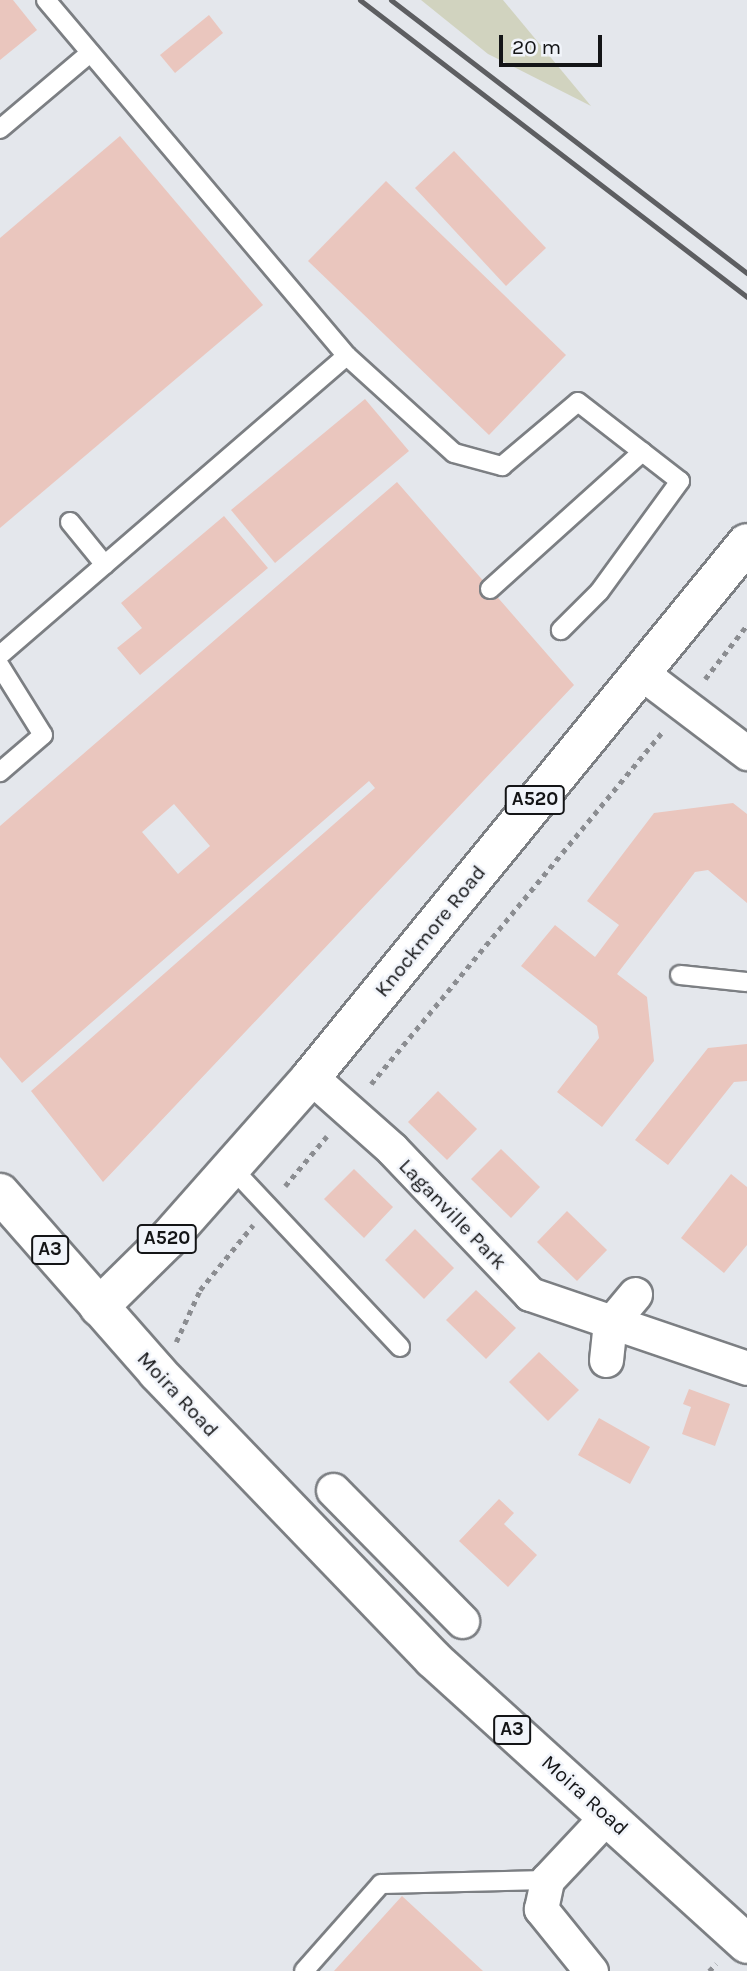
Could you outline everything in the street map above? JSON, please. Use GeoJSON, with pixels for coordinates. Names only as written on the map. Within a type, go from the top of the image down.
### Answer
{"type":"FeatureCollection","features":[{"type":"Feature","properties":{"kind":"main road","name":"Knockmore Road"},"geometry":{"type":"LineString","coordinates":[[99,1307],[231,1167],[311,1077],[639,671],[747,543]]}},
{"type":"Feature","properties":{"kind":"main road","name":"Moira Road"},"geometry":{"type":"LineString","coordinates":[[0,1193],[157,1372],[433,1659],[608,1815],[747,1944]]}},
{"type":"Feature","properties":{"kind":"street"},"geometry":{"type":"LineString","coordinates":[[639,671],[747,753]]}},
{"type":"Feature","properties":{"kind":"street","name":"Laganville Park"},"geometry":{"type":"LineString","coordinates":[[311,1077],[350,1109],[530,1294],[610,1324],[747,1368]]}},
{"type":"Feature","properties":{"kind":"street"},"geometry":{"type":"LineString","coordinates":[[606,1360],[610,1324],[635,1294]]}},
{"type":"Feature","properties":{"kind":"street"},"geometry":{"type":"LineString","coordinates":[[332,1490],[462,1621]]}},
{"type":"Feature","properties":{"kind":"street"},"geometry":{"type":"LineString","coordinates":[[363,1588],[397,1556]]}},
{"type":"Feature","properties":{"kind":"street"},"geometry":{"type":"LineString","coordinates":[[592,1971],[541,1909],[547,1880],[608,1815]]}},
{"type":"Feature","properties":{"kind":"lane"},"geometry":{"type":"LineString","coordinates":[[46,0],[347,356],[454,453],[502,466],[578,402],[680,481],[599,592],[561,630]]}},
{"type":"Feature","properties":{"kind":"lane"},"geometry":{"type":"LineString","coordinates":[[0,129],[90,53]]}},
{"type":"Feature","properties":{"kind":"lane"},"geometry":{"type":"LineString","coordinates":[[0,655],[347,356]]}},
{"type":"Feature","properties":{"kind":"lane"},"geometry":{"type":"LineString","coordinates":[[490,589],[642,452]]}},
{"type":"Feature","properties":{"kind":"lane"},"geometry":{"type":"LineString","coordinates":[[70,522],[105,565]]}},
{"type":"Feature","properties":{"kind":"lane"},"geometry":{"type":"LineString","coordinates":[[0,666],[43,735],[0,772]]}},
{"type":"Feature","properties":{"kind":"lane"},"geometry":{"type":"LineString","coordinates":[[680,975],[747,982]]}},
{"type":"Feature","properties":{"kind":"lane"},"geometry":{"type":"LineString","coordinates":[[231,1167],[400,1347]]}},
{"type":"Feature","properties":{"kind":"lane"},"geometry":{"type":"LineString","coordinates":[[304,1971],[382,1885],[547,1880]]}},
{"type":"Feature","properties":{"kind":"path"},"geometry":{"type":"LineString","coordinates":[[157,1372],[183,1330],[200,1290],[684,705],[747,625]]}},
{"type":"Feature","properties":{"kind":"green space"},"geometry":{"type":"Polygon","coordinates":[[[421,0],[503,0],[591,106],[488,54],[421,0]]]}},
{"type":"Feature","properties":{"kind":"building"},"geometry":{"type":"Polygon","coordinates":[[[0,0],[13,0],[37,30],[0,60],[0,0]]]}},
{"type":"Feature","properties":{"kind":"building"},"geometry":{"type":"Polygon","coordinates":[[[209,15],[223,33],[175,73],[160,55],[209,15]]]}},
{"type":"Feature","properties":{"kind":"building"},"geometry":{"type":"Polygon","coordinates":[[[120,136],[263,305],[0,528],[0,238],[120,136]]]}},
{"type":"Feature","properties":{"kind":"building"},"geometry":{"type":"Polygon","coordinates":[[[454,151],[546,248],[506,286],[415,188],[454,151]]]}},
{"type":"Feature","properties":{"kind":"building"},"geometry":{"type":"Polygon","coordinates":[[[386,181],[566,355],[489,435],[308,261],[386,181]]]}},
{"type":"Feature","properties":{"kind":"building"},"geometry":{"type":"Polygon","coordinates":[[[365,399],[409,451],[275,563],[231,510],[365,399]]]}},
{"type":"Feature","properties":{"kind":"building"},"geometry":{"type":"Polygon","coordinates":[[[397,482],[574,685],[103,1182],[31,1091],[375,788],[369,781],[22,1083],[0,1057],[0,826],[397,482]],[[174,804],[142,832],[178,874],[210,846],[174,804]]]}},
{"type":"Feature","properties":{"kind":"building"},"geometry":{"type":"Polygon","coordinates":[[[224,516],[268,568],[140,675],[117,648],[142,628],[121,603],[224,516]]]}},
{"type":"Feature","properties":{"kind":"building"},"geometry":{"type":"Polygon","coordinates":[[[733,803],[747,814],[747,903],[708,870],[695,872],[617,974],[647,997],[654,1061],[602,1127],[557,1092],[599,1038],[597,1026],[521,966],[555,925],[595,957],[619,925],[587,901],[654,813],[733,803]]]}},
{"type":"Feature","properties":{"kind":"building"},"geometry":{"type":"Polygon","coordinates":[[[747,1044],[747,1081],[734,1082],[668,1165],[635,1140],[708,1048],[747,1044]]]}},
{"type":"Feature","properties":{"kind":"building"},"geometry":{"type":"Polygon","coordinates":[[[438,1091],[477,1129],[447,1160],[408,1122],[438,1091]]]}},
{"type":"Feature","properties":{"kind":"building"},"geometry":{"type":"Polygon","coordinates":[[[501,1149],[540,1187],[511,1218],[471,1179],[501,1149]]]}},
{"type":"Feature","properties":{"kind":"building"},"geometry":{"type":"Polygon","coordinates":[[[354,1169],[393,1207],[364,1238],[324,1199],[354,1169]]]}},
{"type":"Feature","properties":{"kind":"building"},"geometry":{"type":"Polygon","coordinates":[[[731,1174],[747,1187],[747,1245],[724,1273],[681,1238],[731,1174]]]}},
{"type":"Feature","properties":{"kind":"building"},"geometry":{"type":"Polygon","coordinates":[[[567,1211],[607,1250],[577,1281],[537,1242],[567,1211]]]}},
{"type":"Feature","properties":{"kind":"building"},"geometry":{"type":"Polygon","coordinates":[[[415,1229],[454,1268],[424,1299],[385,1260],[415,1229]]]}},
{"type":"Feature","properties":{"kind":"building"},"geometry":{"type":"Polygon","coordinates":[[[476,1290],[516,1328],[486,1359],[446,1320],[476,1290]]]}},
{"type":"Feature","properties":{"kind":"building"},"geometry":{"type":"Polygon","coordinates":[[[539,1352],[579,1390],[548,1421],[509,1382],[539,1352]]]}},
{"type":"Feature","properties":{"kind":"building"},"geometry":{"type":"Polygon","coordinates":[[[689,1389],[730,1404],[715,1446],[682,1434],[691,1407],[683,1404],[689,1389]]]}},
{"type":"Feature","properties":{"kind":"building"},"geometry":{"type":"Polygon","coordinates":[[[599,1418],[650,1447],[630,1484],[578,1455],[599,1418]]]}},
{"type":"Feature","properties":{"kind":"building"},"geometry":{"type":"Polygon","coordinates":[[[499,1499],[514,1513],[504,1524],[537,1555],[508,1587],[459,1541],[499,1499]]]}},
{"type":"Feature","properties":{"kind":"building"},"geometry":{"type":"Polygon","coordinates":[[[402,1896],[483,1971],[334,1971],[402,1896]]]}},
{"type":"Feature","properties":{"kind":"railway"},"geometry":{"type":"LineString","coordinates":[[360,0],[747,297]]}},
{"type":"Feature","properties":{"kind":"railway"},"geometry":{"type":"LineString","coordinates":[[391,0],[747,273]]}}]}
